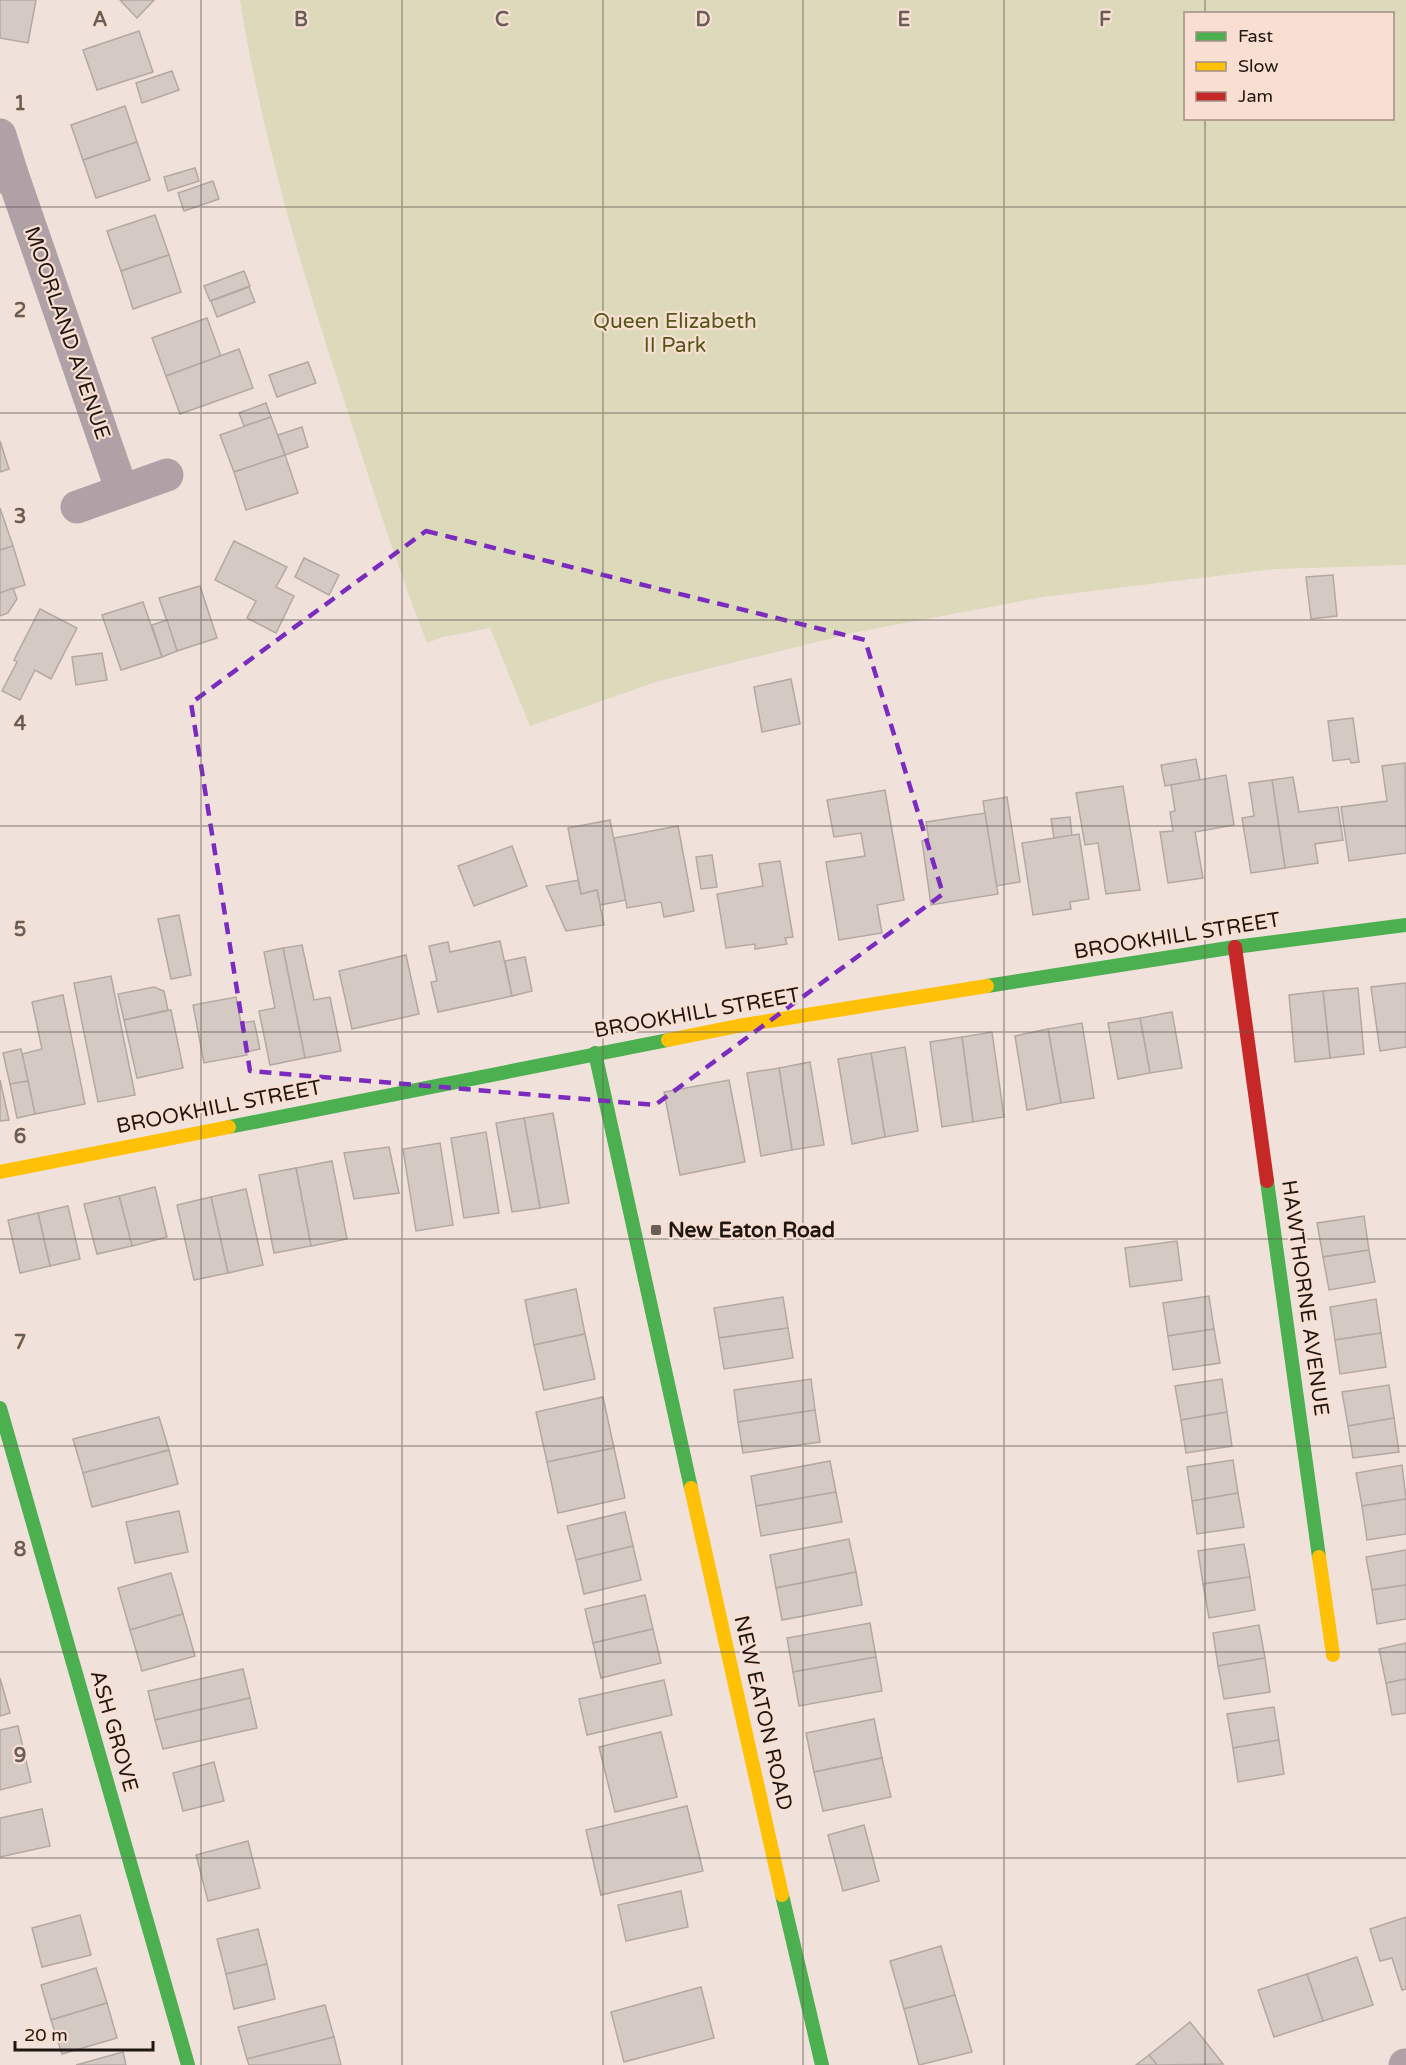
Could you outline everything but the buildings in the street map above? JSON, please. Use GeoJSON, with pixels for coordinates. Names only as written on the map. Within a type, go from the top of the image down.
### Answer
{"type":"FeatureCollection","features":[{"type":"Feature","properties":{"kind":"street","name":"MOORLAND AVENUE"},"geometry":{"type":"LineString","coordinates":[[0,135],[6,176],[123,491]]}},
{"type":"Feature","properties":{"kind":"street"},"geometry":{"type":"LineString","coordinates":[[77,507],[167,475]]}},
{"type":"Feature","properties":{"kind":"street","name":"BROOKHILL STREET"},"geometry":{"type":"LineString","coordinates":[[0,1172],[738,1026],[1235,947],[1406,925]]}},
{"type":"Feature","properties":{"kind":"street","name":"HAWTHORNE AVENUE"},"geometry":{"type":"LineString","coordinates":[[1235,947],[1333,1656]]}},
{"type":"Feature","properties":{"kind":"street","name":"NEW EATON ROAD"},"geometry":{"type":"LineString","coordinates":[[595,1053],[797,1964],[822,2065]]}},
{"type":"Feature","properties":{"kind":"street","name":"ASH GROVE"},"geometry":{"type":"LineString","coordinates":[[0,1408],[188,2065]]}},
{"type":"Feature","properties":{"kind":"highlighted area"},"geometry":{"type":"Polygon","coordinates":[[[426,531],[865,640],[943,894],[655,1105],[250,1071],[191,703],[426,531]]]}},
{"type":"Feature","properties":{"kind":"green space","name":"Queen Elizabeth II Park"},"geometry":{"type":"Polygon","coordinates":[[[240,0],[1406,0],[1406,565],[1275,569],[1043,597],[857,632],[659,681],[530,726],[490,628],[443,637],[427,643],[384,524],[314,304],[285,204],[260,103],[240,0]]]}},
{"type":"Feature","properties":{"kind":"traffic: fast"},"geometry":{"type":"LineString","coordinates":[[987,986],[1235,947],[1406,925]]}},
{"type":"Feature","properties":{"kind":"traffic: fast"},"geometry":{"type":"LineString","coordinates":[[229,1127],[668,1040]]}},
{"type":"Feature","properties":{"kind":"traffic: fast"},"geometry":{"type":"LineString","coordinates":[[595,1053],[691,1488]]}},
{"type":"Feature","properties":{"kind":"traffic: fast"},"geometry":{"type":"LineString","coordinates":[[1267,1181],[1319,1557]]}},
{"type":"Feature","properties":{"kind":"traffic: fast"},"geometry":{"type":"LineString","coordinates":[[0,1408],[188,2065]]}},
{"type":"Feature","properties":{"kind":"traffic: fast"},"geometry":{"type":"LineString","coordinates":[[782,1895],[822,2065]]}},
{"type":"Feature","properties":{"kind":"traffic: slow"},"geometry":{"type":"LineString","coordinates":[[668,1040],[738,1026],[987,986]]}},
{"type":"Feature","properties":{"kind":"traffic: slow"},"geometry":{"type":"LineString","coordinates":[[0,1172],[229,1127]]}},
{"type":"Feature","properties":{"kind":"traffic: slow"},"geometry":{"type":"LineString","coordinates":[[691,1488],[782,1895]]}},
{"type":"Feature","properties":{"kind":"traffic: slow"},"geometry":{"type":"LineString","coordinates":[[1319,1557],[1333,1655]]}},
{"type":"Feature","properties":{"kind":"traffic: jam"},"geometry":{"type":"LineString","coordinates":[[1235,947],[1267,1181]]}},
{"type":"Feature","properties":{"kind":"place","name":"New Eaton Road"},"geometry":{"type":"Point","coordinates":[656,1230]}}]}
